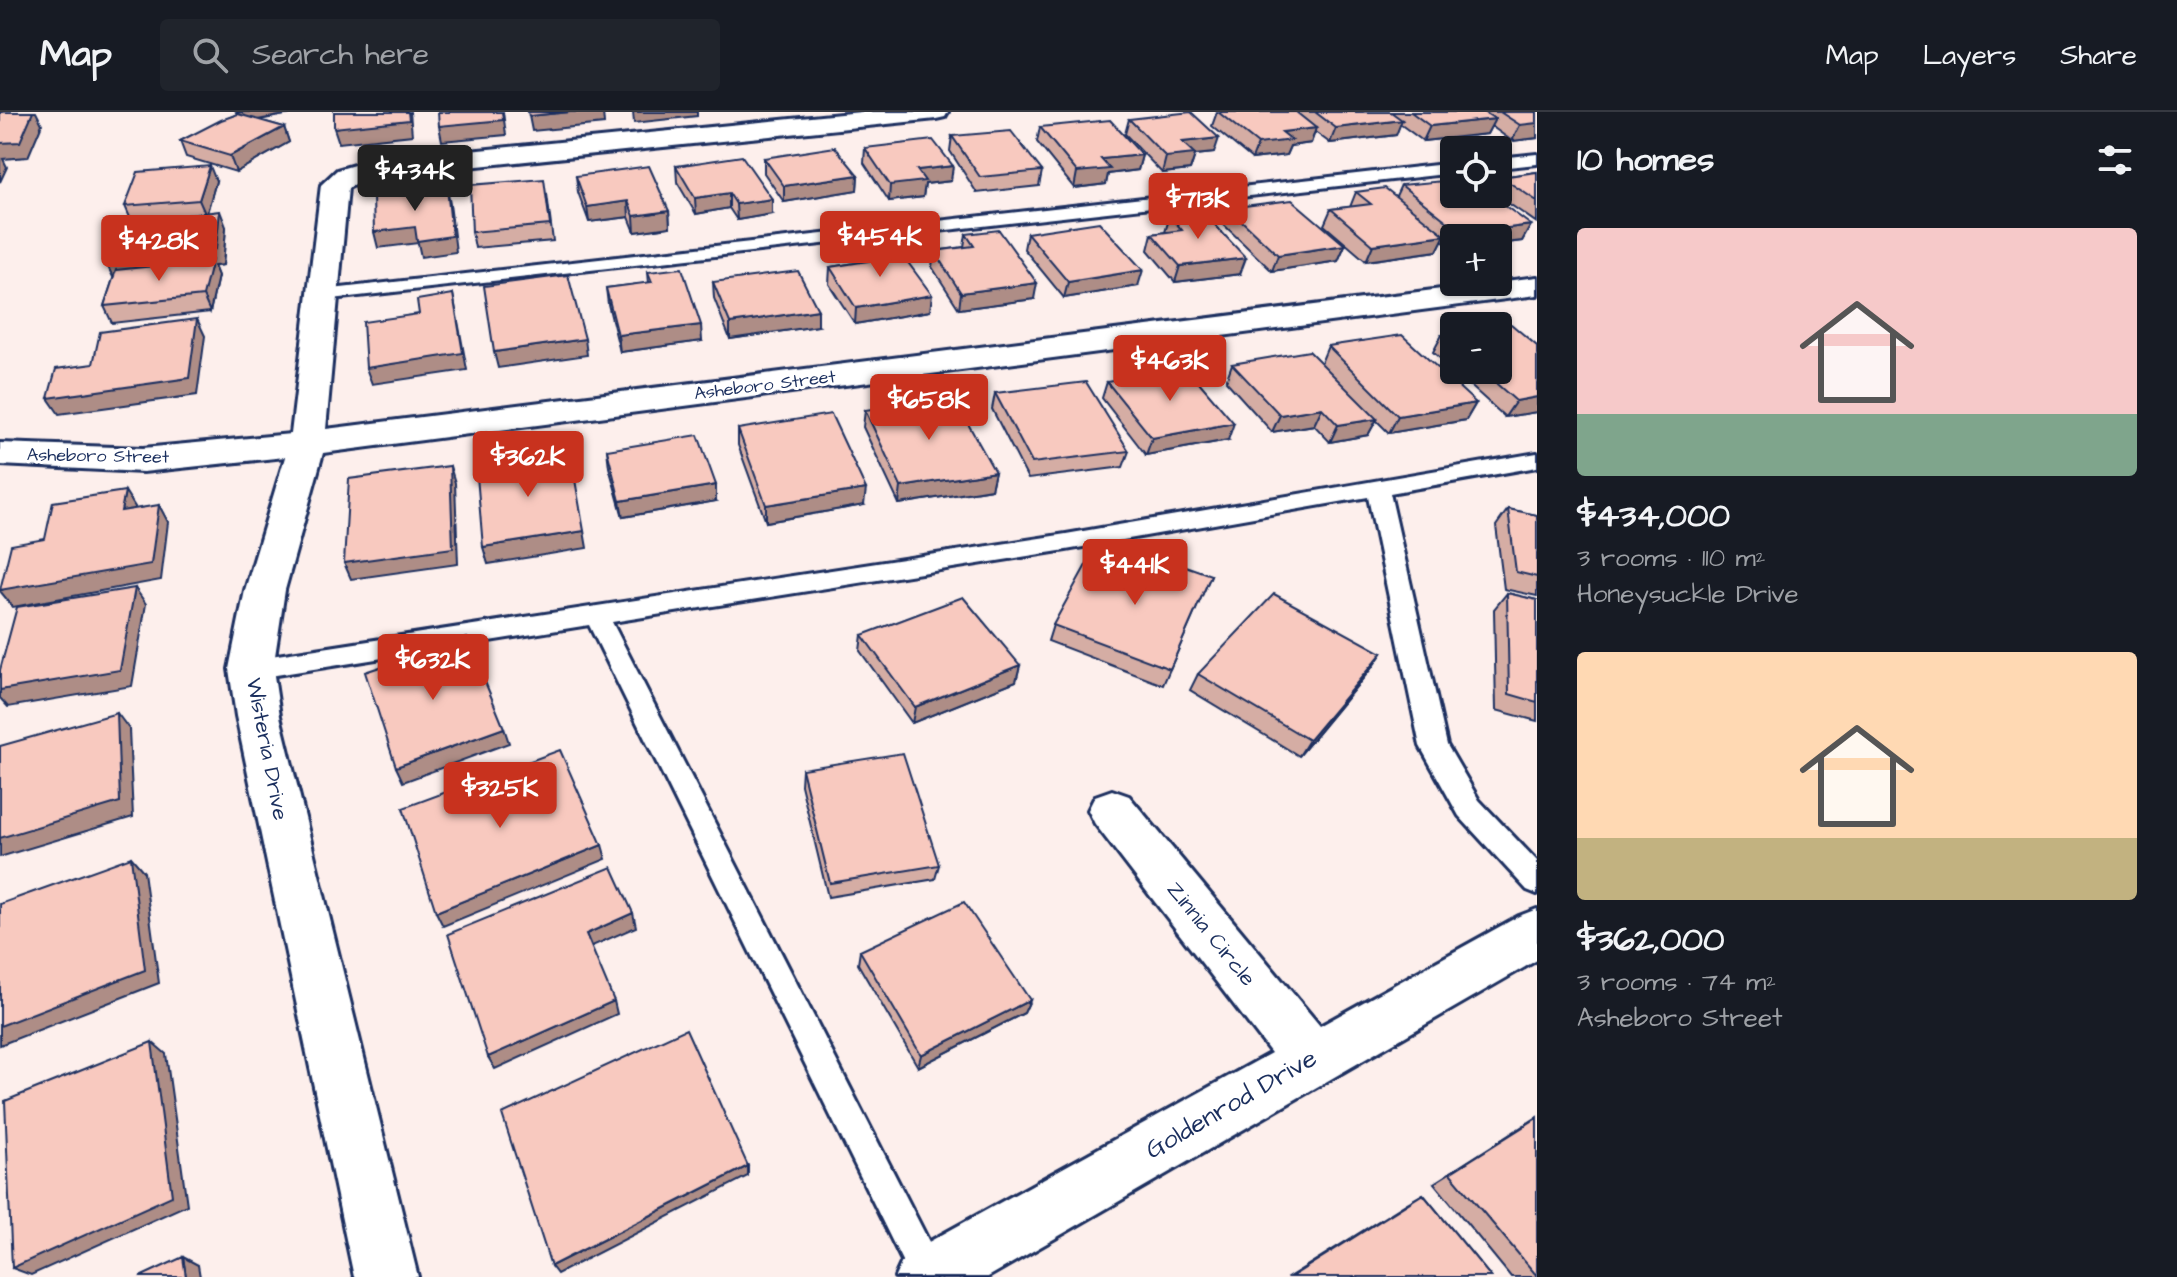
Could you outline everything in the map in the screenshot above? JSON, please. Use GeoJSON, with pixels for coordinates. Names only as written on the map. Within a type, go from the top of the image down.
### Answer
{"type":"FeatureCollection","features":[{"type":"Feature","properties":{"kind":"street","name":"Wisteria Drive"},"geometry":{"type":"LineString","coordinates":[[386,1277],[271,777],[251,669],[265,590],[307,445],[335,185],[346,176],[368,169],[936,112]]}},
{"type":"Feature","properties":{"kind":"street","name":"Asheboro Street"},"geometry":{"type":"LineString","coordinates":[[0,454],[143,460],[307,445],[1534,288]]}},
{"type":"Feature","properties":{"kind":"street","name":"Zinnia Circle"},"geometry":{"type":"LineString","coordinates":[[1112,810],[1311,1059]]}},
{"type":"Feature","properties":{"kind":"street","name":"Goldenrod Drive"},"geometry":{"type":"LineString","coordinates":[[928,1276],[1537,933]]}},
{"type":"Feature","properties":{"kind":"lane"},"geometry":{"type":"LineString","coordinates":[[1512,162],[1537,159]]}},
{"type":"Feature","properties":{"kind":"lane"},"geometry":{"type":"LineString","coordinates":[[323,295],[1440,170]]}},
{"type":"Feature","properties":{"kind":"lane"},"geometry":{"type":"LineString","coordinates":[[251,669],[1066,542],[1537,460]]}},
{"type":"Feature","properties":{"kind":"lane"},"geometry":{"type":"LineString","coordinates":[[1377,486],[1434,746],[1469,808],[1537,881]]}},
{"type":"Feature","properties":{"kind":"lane"},"geometry":{"type":"LineString","coordinates":[[596,615],[928,1276]]}},
{"type":"Feature","properties":{"kind":"building"},"geometry":{"type":"Polygon","coordinates":[[[0,112],[33,112],[20,142],[0,143],[0,112]]]}},
{"type":"Feature","properties":{"kind":"building"},"geometry":{"type":"Polygon","coordinates":[[[334,112],[408,112],[409,120],[334,128],[334,112]]]}},
{"type":"Feature","properties":{"kind":"building"},"geometry":{"type":"Polygon","coordinates":[[[438,112],[502,112],[503,120],[439,126],[438,112]]]}},
{"type":"Feature","properties":{"kind":"building"},"geometry":{"type":"Polygon","coordinates":[[[528,112],[570,112],[529,116],[528,112]]]}},
{"type":"Feature","properties":{"kind":"building"},"geometry":{"type":"Polygon","coordinates":[[[1191,112],[1219,138],[1182,142],[1195,154],[1166,157],[1129,119],[1191,112]]]}},
{"type":"Feature","properties":{"kind":"building"},"geometry":{"type":"Polygon","coordinates":[[[1218,112],[1296,112],[1316,128],[1282,132],[1292,140],[1258,144],[1218,112]]]}},
{"type":"Feature","properties":{"kind":"building"},"geometry":{"type":"Polygon","coordinates":[[[1315,112],[1391,112],[1402,120],[1336,128],[1315,112]]]}},
{"type":"Feature","properties":{"kind":"building"},"geometry":{"type":"Polygon","coordinates":[[[1411,112],[1484,112],[1495,119],[1430,126],[1411,112]]]}},
{"type":"Feature","properties":{"kind":"building"},"geometry":{"type":"Polygon","coordinates":[[[1500,112],[1537,112],[1537,123],[1520,125],[1500,112]]]}},
{"type":"Feature","properties":{"kind":"building"},"geometry":{"type":"Polygon","coordinates":[[[238,114],[284,127],[230,156],[180,141],[221,120],[238,114]]]}},
{"type":"Feature","properties":{"kind":"building"},"geometry":{"type":"Polygon","coordinates":[[[1110,120],[1142,155],[1101,159],[1110,169],[1077,172],[1040,127],[1110,120]]]}},
{"type":"Feature","properties":{"kind":"building"},"geometry":{"type":"Polygon","coordinates":[[[1011,131],[1042,171],[980,177],[952,136],[1011,131]]]}},
{"type":"Feature","properties":{"kind":"building"},"geometry":{"type":"Polygon","coordinates":[[[933,140],[953,166],[917,170],[925,181],[890,185],[865,148],[933,140]]]}},
{"type":"Feature","properties":{"kind":"building"},"geometry":{"type":"Polygon","coordinates":[[[835,147],[858,175],[784,186],[764,158],[835,147]]]}},
{"type":"Feature","properties":{"kind":"building"},"geometry":{"type":"Polygon","coordinates":[[[742,156],[772,199],[736,204],[729,193],[695,198],[676,166],[742,156]]]}},
{"type":"Feature","properties":{"kind":"building"},"geometry":{"type":"Polygon","coordinates":[[[210,166],[199,200],[125,206],[138,172],[210,166]]]}},
{"type":"Feature","properties":{"kind":"building"},"geometry":{"type":"Polygon","coordinates":[[[649,166],[669,211],[634,216],[628,201],[587,207],[576,176],[649,166]]]}},
{"type":"Feature","properties":{"kind":"building"},"geometry":{"type":"Polygon","coordinates":[[[1537,172],[1537,201],[1512,184],[1512,175],[1537,172]]]}},
{"type":"Feature","properties":{"kind":"building"},"geometry":{"type":"Polygon","coordinates":[[[544,179],[550,225],[472,232],[470,185],[544,179]]]}},
{"type":"Feature","properties":{"kind":"building"},"geometry":{"type":"Polygon","coordinates":[[[1440,181],[1440,208],[1508,208],[1531,225],[1512,228],[1512,224],[1450,224],[1401,185],[1440,181]]]}},
{"type":"Feature","properties":{"kind":"building"},"geometry":{"type":"Polygon","coordinates":[[[447,188],[452,236],[417,241],[415,227],[374,232],[373,197],[447,188]]]}},
{"type":"Feature","properties":{"kind":"building"},"geometry":{"type":"Polygon","coordinates":[[[1385,188],[1440,231],[1440,236],[1373,245],[1331,209],[1371,204],[1356,192],[1385,188]]]}},
{"type":"Feature","properties":{"kind":"building"},"geometry":{"type":"Polygon","coordinates":[[[1292,200],[1345,245],[1278,255],[1228,208],[1292,200]]]}},
{"type":"Feature","properties":{"kind":"building"},"geometry":{"type":"Polygon","coordinates":[[[220,211],[216,249],[106,263],[115,224],[220,211]]]}},
{"type":"Feature","properties":{"kind":"building"},"geometry":{"type":"Polygon","coordinates":[[[1203,212],[1246,258],[1180,266],[1152,234],[1182,230],[1170,216],[1203,212]]]}},
{"type":"Feature","properties":{"kind":"building"},"geometry":{"type":"Polygon","coordinates":[[[1099,222],[1143,270],[1068,282],[1027,233],[1099,222]]]}},
{"type":"Feature","properties":{"kind":"building"},"geometry":{"type":"Polygon","coordinates":[[[999,230],[1037,283],[961,293],[934,251],[974,246],[966,234],[999,230]]]}},
{"type":"Feature","properties":{"kind":"building"},"geometry":{"type":"Polygon","coordinates":[[[895,245],[932,295],[856,308],[830,267],[868,261],[861,251],[895,245]]]}},
{"type":"Feature","properties":{"kind":"building"},"geometry":{"type":"Polygon","coordinates":[[[212,260],[203,296],[104,306],[116,270],[212,260]]]}},
{"type":"Feature","properties":{"kind":"building"},"geometry":{"type":"Polygon","coordinates":[[[682,268],[701,325],[618,335],[606,288],[652,282],[648,272],[682,268]]]}},
{"type":"Feature","properties":{"kind":"building"},"geometry":{"type":"Polygon","coordinates":[[[798,271],[818,310],[730,323],[713,282],[798,271]]]}},
{"type":"Feature","properties":{"kind":"building"},"geometry":{"type":"Polygon","coordinates":[[[568,275],[585,339],[494,352],[484,286],[568,275]]]}},
{"type":"Feature","properties":{"kind":"building"},"geometry":{"type":"Polygon","coordinates":[[[453,294],[463,353],[366,368],[363,322],[419,314],[417,300],[453,294]]]}},
{"type":"Feature","properties":{"kind":"building"},"geometry":{"type":"Polygon","coordinates":[[[197,319],[189,378],[48,398],[56,369],[93,364],[100,332],[197,319]]]}},
{"type":"Feature","properties":{"kind":"building"},"geometry":{"type":"Polygon","coordinates":[[[1512,325],[1537,346],[1537,397],[1516,401],[1497,384],[1512,384],[1512,325]]]}},
{"type":"Feature","properties":{"kind":"building"},"geometry":{"type":"Polygon","coordinates":[[[1402,335],[1440,370],[1440,384],[1455,384],[1476,403],[1398,416],[1328,346],[1402,335]]]}},
{"type":"Feature","properties":{"kind":"building"},"geometry":{"type":"Polygon","coordinates":[[[1309,351],[1377,419],[1338,425],[1322,408],[1280,415],[1232,364],[1309,351]]]}},
{"type":"Feature","properties":{"kind":"building"},"geometry":{"type":"Polygon","coordinates":[[[1187,368],[1234,423],[1152,438],[1107,382],[1187,368]]]}},
{"type":"Feature","properties":{"kind":"building"},"geometry":{"type":"Polygon","coordinates":[[[1086,382],[1129,451],[1032,463],[995,393],[1086,382]]]}},
{"type":"Feature","properties":{"kind":"building"},"geometry":{"type":"Polygon","coordinates":[[[953,397],[995,472],[901,487],[865,410],[953,397]]]}},
{"type":"Feature","properties":{"kind":"building"},"geometry":{"type":"Polygon","coordinates":[[[831,414],[866,489],[766,505],[738,429],[831,414]]]}},
{"type":"Feature","properties":{"kind":"building"},"geometry":{"type":"Polygon","coordinates":[[[698,435],[716,485],[620,501],[607,450],[698,435]]]}},
{"type":"Feature","properties":{"kind":"building"},"geometry":{"type":"Polygon","coordinates":[[[570,451],[584,531],[483,547],[476,464],[570,451]]]}},
{"type":"Feature","properties":{"kind":"building"},"geometry":{"type":"Polygon","coordinates":[[[450,466],[453,548],[344,563],[349,479],[450,466]]]}},
{"type":"Feature","properties":{"kind":"building"},"geometry":{"type":"Polygon","coordinates":[[[125,491],[121,511],[159,505],[151,564],[0,590],[11,545],[45,539],[53,502],[125,491]]]}},
{"type":"Feature","properties":{"kind":"building"},"geometry":{"type":"Polygon","coordinates":[[[1508,509],[1537,515],[1537,577],[1516,572],[1508,509]]]}},
{"type":"Feature","properties":{"kind":"building"},"geometry":{"type":"Polygon","coordinates":[[[1154,555],[1211,575],[1170,669],[1053,625],[1091,556],[1145,576],[1154,555]]]}},
{"type":"Feature","properties":{"kind":"building"},"geometry":{"type":"Polygon","coordinates":[[[135,588],[120,670],[0,690],[0,670],[17,607],[135,588]]]}},
{"type":"Feature","properties":{"kind":"building"},"geometry":{"type":"Polygon","coordinates":[[[1507,593],[1537,600],[1537,702],[1509,694],[1507,593]]]}},
{"type":"Feature","properties":{"kind":"building"},"geometry":{"type":"Polygon","coordinates":[[[1274,594],[1382,653],[1309,740],[1198,674],[1274,594]]]}},
{"type":"Feature","properties":{"kind":"building"},"geometry":{"type":"Polygon","coordinates":[[[963,597],[1020,665],[915,707],[862,635],[963,597]]]}},
{"type":"Feature","properties":{"kind":"building"},"geometry":{"type":"Polygon","coordinates":[[[467,638],[504,728],[396,767],[365,672],[467,638]]]}},
{"type":"Feature","properties":{"kind":"building"},"geometry":{"type":"Polygon","coordinates":[[[117,713],[120,802],[0,838],[0,746],[117,713]]]}},
{"type":"Feature","properties":{"kind":"building"},"geometry":{"type":"Polygon","coordinates":[[[560,750],[602,845],[436,912],[403,808],[560,750]]]}},
{"type":"Feature","properties":{"kind":"building"},"geometry":{"type":"Polygon","coordinates":[[[903,753],[939,865],[830,883],[802,769],[903,753]]]}},
{"type":"Feature","properties":{"kind":"building"},"geometry":{"type":"Polygon","coordinates":[[[131,857],[145,970],[0,1026],[0,904],[131,857]]]}},
{"type":"Feature","properties":{"kind":"building"},"geometry":{"type":"Polygon","coordinates":[[[612,867],[633,913],[586,934],[614,1001],[488,1057],[448,934],[612,867]]]}},
{"type":"Feature","properties":{"kind":"building"},"geometry":{"type":"Polygon","coordinates":[[[964,902],[1030,1000],[921,1055],[860,951],[964,902]]]}},
{"type":"Feature","properties":{"kind":"building"},"geometry":{"type":"Polygon","coordinates":[[[686,1029],[748,1166],[551,1266],[502,1114],[686,1029]]]}},
{"type":"Feature","properties":{"kind":"building"},"geometry":{"type":"Polygon","coordinates":[[[152,1042],[172,1196],[12,1268],[5,1101],[152,1042]]]}},
{"type":"Feature","properties":{"kind":"building"},"geometry":{"type":"Polygon","coordinates":[[[1537,1118],[1537,1276],[1450,1173],[1537,1118]]]}},
{"type":"Feature","properties":{"kind":"building"},"geometry":{"type":"Polygon","coordinates":[[[1423,1194],[1491,1277],[1291,1277],[1423,1194]]]}},
{"type":"Feature","properties":{"kind":"building"},"geometry":{"type":"Polygon","coordinates":[[[183,1257],[186,1277],[140,1277],[183,1257]]]}}]}
